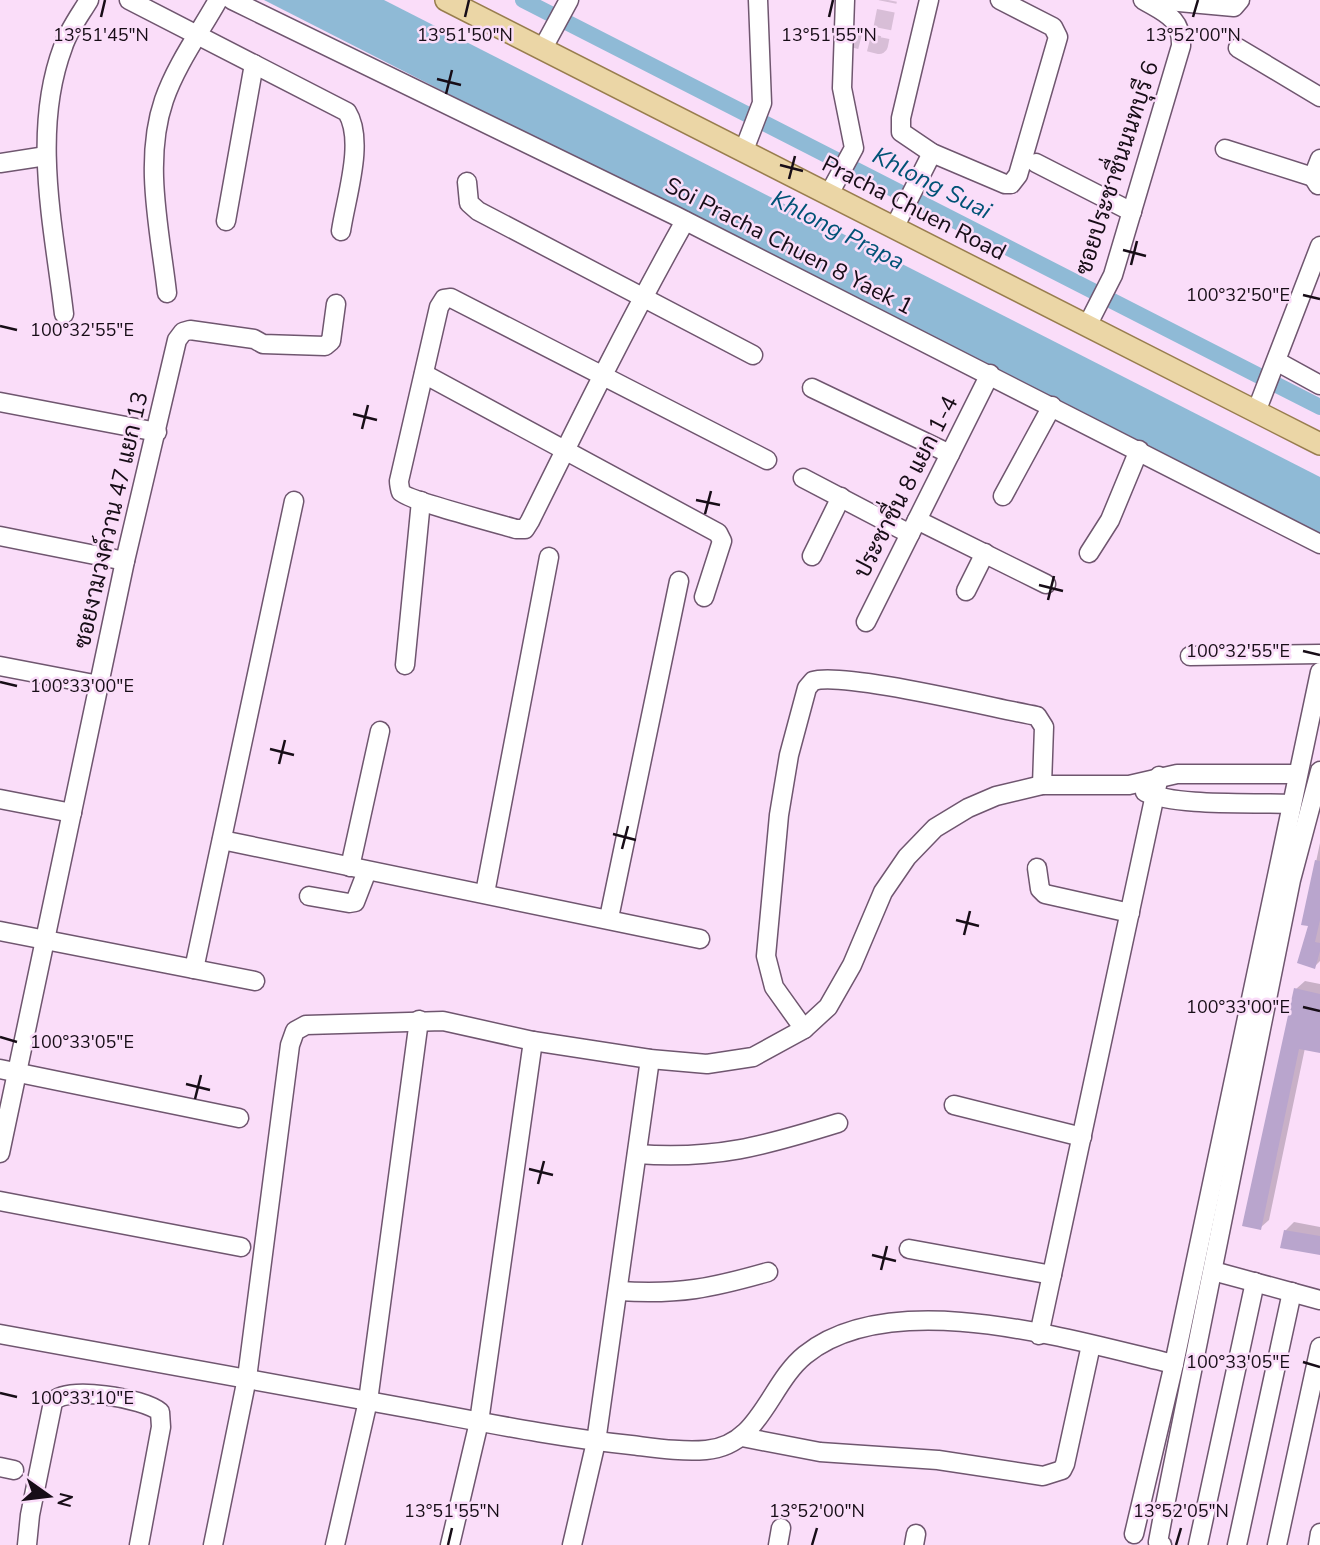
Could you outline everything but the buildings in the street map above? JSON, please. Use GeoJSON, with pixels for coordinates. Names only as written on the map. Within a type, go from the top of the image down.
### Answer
{"type":"FeatureCollection","features":[{"type":"Feature","properties":{"kind":"main road","name":"Pracha Chuen Road"},"geometry":{"type":"LineString","coordinates":[[446,0],[547,40],[748,141],[898,219],[1087,326],[1320,444]]}},
{"type":"Feature","properties":{"kind":"street"},"geometry":{"type":"LineString","coordinates":[[64,314],[46,156],[51,97],[63,46],[89,0]]}},
{"type":"Feature","properties":{"kind":"street"},"geometry":{"type":"LineString","coordinates":[[129,0],[347,112],[354,123],[356,139],[341,230]]}},
{"type":"Feature","properties":{"kind":"street"},"geometry":{"type":"LineString","coordinates":[[167,293],[155,192],[157,126],[164,99],[218,0]]}},
{"type":"Feature","properties":{"kind":"street","name":"Soi Pracha Chuen 8 Yaek 1"},"geometry":{"type":"LineString","coordinates":[[232,0],[685,221],[1320,544]]}},
{"type":"Feature","properties":{"kind":"street"},"geometry":{"type":"LineString","coordinates":[[748,141],[760,111],[758,0]]}},
{"type":"Feature","properties":{"kind":"street"},"geometry":{"type":"LineString","coordinates":[[834,186],[852,153],[853,138],[843,106],[845,0]]}},
{"type":"Feature","properties":{"kind":"street"},"geometry":{"type":"LineString","coordinates":[[929,0],[899,128],[904,135],[933,153],[998,183],[1011,184],[1018,175],[1056,46],[1057,31],[1000,0]]}},
{"type":"Feature","properties":{"kind":"street","name":"ซอยประชาชื่นนนทบุรี 6"},"geometry":{"type":"LineString","coordinates":[[1087,326],[1110,281],[1181,47],[1182,34],[1176,19],[1143,0]]}},
{"type":"Feature","properties":{"kind":"street"},"geometry":{"type":"LineString","coordinates":[[1157,0],[1234,6],[1240,0]]}},
{"type":"Feature","properties":{"kind":"street"},"geometry":{"type":"LineString","coordinates":[[547,40],[569,2]]}},
{"type":"Feature","properties":{"kind":"street"},"geometry":{"type":"LineString","coordinates":[[1238,48],[1320,97]]}},
{"type":"Feature","properties":{"kind":"street"},"geometry":{"type":"LineString","coordinates":[[226,221],[254,64]]}},
{"type":"Feature","properties":{"kind":"street"},"geometry":{"type":"LineString","coordinates":[[1224,149],[1317,182],[1320,159]]}},
{"type":"Feature","properties":{"kind":"street"},"geometry":{"type":"LineString","coordinates":[[898,219],[933,153]]}},
{"type":"Feature","properties":{"kind":"street"},"geometry":{"type":"LineString","coordinates":[[0,163],[46,156]]}},
{"type":"Feature","properties":{"kind":"street"},"geometry":{"type":"LineString","coordinates":[[1036,163],[1132,212]]}},
{"type":"Feature","properties":{"kind":"street"},"geometry":{"type":"LineString","coordinates":[[467,182],[469,202],[478,211],[753,355]]}},
{"type":"Feature","properties":{"kind":"street"},"geometry":{"type":"LineString","coordinates":[[685,221],[642,298],[604,375],[526,529],[516,529],[421,501],[402,492],[399,481],[439,307],[444,299],[451,298],[604,375],[767,460]]}},
{"type":"Feature","properties":{"kind":"street"},"geometry":{"type":"LineString","coordinates":[[1256,412],[1276,366],[1320,246]]}},
{"type":"Feature","properties":{"kind":"street","name":"ซอยงามวงค์วาน 47 แยก 13"},"geometry":{"type":"LineString","coordinates":[[0,1153],[9,1071],[46,940],[125,561],[177,340],[183,332],[254,339],[264,344],[325,346],[331,341],[336,304]]}},
{"type":"Feature","properties":{"kind":"street"},"geometry":{"type":"LineString","coordinates":[[1276,366],[1320,385]]}},
{"type":"Feature","properties":{"kind":"street"},"geometry":{"type":"LineString","coordinates":[[424,374],[722,537],[704,597]]}},
{"type":"Feature","properties":{"kind":"street","name":"ประชาชื่น 8 แยก 1-4"},"geometry":{"type":"LineString","coordinates":[[866,622],[990,374]]}},
{"type":"Feature","properties":{"kind":"street"},"geometry":{"type":"LineString","coordinates":[[812,388],[950,454]]}},
{"type":"Feature","properties":{"kind":"street"},"geometry":{"type":"LineString","coordinates":[[0,402],[157,432]]}},
{"type":"Feature","properties":{"kind":"street"},"geometry":{"type":"LineString","coordinates":[[1003,496],[1052,406]]}},
{"type":"Feature","properties":{"kind":"street"},"geometry":{"type":"LineString","coordinates":[[1089,553],[1110,520],[1139,450]]}},
{"type":"Feature","properties":{"kind":"street"},"geometry":{"type":"LineString","coordinates":[[803,478],[841,498],[985,553],[1046,583]]}},
{"type":"Feature","properties":{"kind":"street"},"geometry":{"type":"LineString","coordinates":[[812,556],[841,498]]}},
{"type":"Feature","properties":{"kind":"street"},"geometry":{"type":"LineString","coordinates":[[194,969],[294,501]]}},
{"type":"Feature","properties":{"kind":"street"},"geometry":{"type":"LineString","coordinates":[[405,666],[421,501]]}},
{"type":"Feature","properties":{"kind":"street"},"geometry":{"type":"LineString","coordinates":[[0,536],[125,561]]}},
{"type":"Feature","properties":{"kind":"street"},"geometry":{"type":"LineString","coordinates":[[966,591],[985,553]]}},
{"type":"Feature","properties":{"kind":"street"},"geometry":{"type":"LineString","coordinates":[[485,893],[549,557]]}},
{"type":"Feature","properties":{"kind":"street"},"geometry":{"type":"LineString","coordinates":[[609,918],[679,581]]}},
{"type":"Feature","properties":{"kind":"street"},"geometry":{"type":"LineString","coordinates":[[1190,656],[1320,654]]}},
{"type":"Feature","properties":{"kind":"street"},"geometry":{"type":"LineString","coordinates":[[0,666],[100,685]]}},
{"type":"Feature","properties":{"kind":"street"},"geometry":{"type":"LineString","coordinates":[[1134,1534],[1174,1364],[1320,673]]}},
{"type":"Feature","properties":{"kind":"street"},"geometry":{"type":"LineString","coordinates":[[804,1029],[774,987],[766,956],[773,870],[789,755],[807,688],[813,681],[828,678],[870,684],[1037,716],[1044,727],[1042,785]]}},
{"type":"Feature","properties":{"kind":"street"},"geometry":{"type":"LineString","coordinates":[[309,896],[349,904],[355,902],[380,731]]}},
{"type":"Feature","properties":{"kind":"street"},"geometry":{"type":"LineString","coordinates":[[1162,1545],[1158,1542],[1164,1510],[1291,880],[1320,772]]}},
{"type":"Feature","properties":{"kind":"street"},"geometry":{"type":"LineString","coordinates":[[213,1545],[247,1378],[290,1045],[295,1031],[306,1025],[443,1021],[533,1041],[650,1059],[707,1064],[753,1057],[804,1029],[828,1007],[839,991],[883,892],[907,857],[935,828],[996,796],[1042,785],[1129,785],[1159,776],[1297,774]]}},
{"type":"Feature","properties":{"kind":"street"},"geometry":{"type":"LineString","coordinates":[[1039,1335],[1159,776]]}},
{"type":"Feature","properties":{"kind":"street"},"geometry":{"type":"LineString","coordinates":[[1129,785],[1154,796],[1291,804]]}},
{"type":"Feature","properties":{"kind":"street"},"geometry":{"type":"LineString","coordinates":[[0,799],[72,813]]}},
{"type":"Feature","properties":{"kind":"street"},"geometry":{"type":"LineString","coordinates":[[222,840],[609,918],[700,939]]}},
{"type":"Feature","properties":{"kind":"street"},"geometry":{"type":"LineString","coordinates":[[1037,868],[1040,889],[1045,894],[1130,913]]}},
{"type":"Feature","properties":{"kind":"street"},"geometry":{"type":"LineString","coordinates":[[0,931],[255,981]]}},
{"type":"Feature","properties":{"kind":"street"},"geometry":{"type":"LineString","coordinates":[[335,1545],[368,1401],[419,1020]]}},
{"type":"Feature","properties":{"kind":"street"},"geometry":{"type":"LineString","coordinates":[[450,1545],[479,1422],[533,1041]]}},
{"type":"Feature","properties":{"kind":"street"},"geometry":{"type":"LineString","coordinates":[[572,1545],[596,1442],[620,1291],[650,1059]]}},
{"type":"Feature","properties":{"kind":"street"},"geometry":{"type":"LineString","coordinates":[[9,1071],[239,1118]]}},
{"type":"Feature","properties":{"kind":"street"},"geometry":{"type":"LineString","coordinates":[[954,1105],[1082,1137]]}},
{"type":"Feature","properties":{"kind":"street"},"geometry":{"type":"LineString","coordinates":[[637,1153],[679,1157],[715,1155],[771,1144],[838,1123]]}},
{"type":"Feature","properties":{"kind":"street"},"geometry":{"type":"LineString","coordinates":[[0,1200],[241,1247]]}},
{"type":"Feature","properties":{"kind":"street"},"geometry":{"type":"LineString","coordinates":[[909,1249],[1052,1275]]}},
{"type":"Feature","properties":{"kind":"street"},"geometry":{"type":"LineString","coordinates":[[1213,1270],[1320,1300]]}},
{"type":"Feature","properties":{"kind":"street"},"geometry":{"type":"LineString","coordinates":[[620,1291],[659,1293],[701,1290],[768,1272]]}},
{"type":"Feature","properties":{"kind":"street"},"geometry":{"type":"LineString","coordinates":[[1198,1545],[1255,1282]]}},
{"type":"Feature","properties":{"kind":"street"},"geometry":{"type":"LineString","coordinates":[[1237,1545],[1292,1292]]}},
{"type":"Feature","properties":{"kind":"street"},"geometry":{"type":"LineString","coordinates":[[0,1334],[596,1442],[707,1450],[723,1447],[742,1437],[804,1356],[827,1341],[853,1332],[911,1319],[945,1319],[1039,1335],[1174,1364]]}},
{"type":"Feature","properties":{"kind":"street"},"geometry":{"type":"LineString","coordinates":[[742,1437],[820,1452],[938,1461],[1030,1475],[1054,1475],[1062,1470],[1065,1464],[1091,1345]]}},
{"type":"Feature","properties":{"kind":"street"},"geometry":{"type":"LineString","coordinates":[[1277,1545],[1320,1347]]}},
{"type":"Feature","properties":{"kind":"street"},"geometry":{"type":"LineString","coordinates":[[27,1545],[30,1515],[52,1402],[65,1393],[96,1394],[146,1404],[160,1412],[161,1427],[139,1545]]}},
{"type":"Feature","properties":{"kind":"street"},"geometry":{"type":"LineString","coordinates":[[1318,1545],[1320,1533]]}},
{"type":"Feature","properties":{"kind":"water"},"geometry":{"type":"Polygon","coordinates":[[[264,0],[384,0],[1320,477],[1320,538],[264,0]]]}},
{"type":"Feature","properties":{"kind":"waterway","name":"Khlong Suai"},"geometry":{"type":"LineString","coordinates":[[523,0],[1320,407]]}},
{"type":"Feature","properties":{"kind":"tunnel"},"geometry":{"type":"LineString","coordinates":[[843,36],[879,45],[888,0]]}},
{"type":"Feature","properties":{"kind":"water label","name":"Khlong Prapa"},"geometry":{"type":"Point","coordinates":[838,230]}}]}
